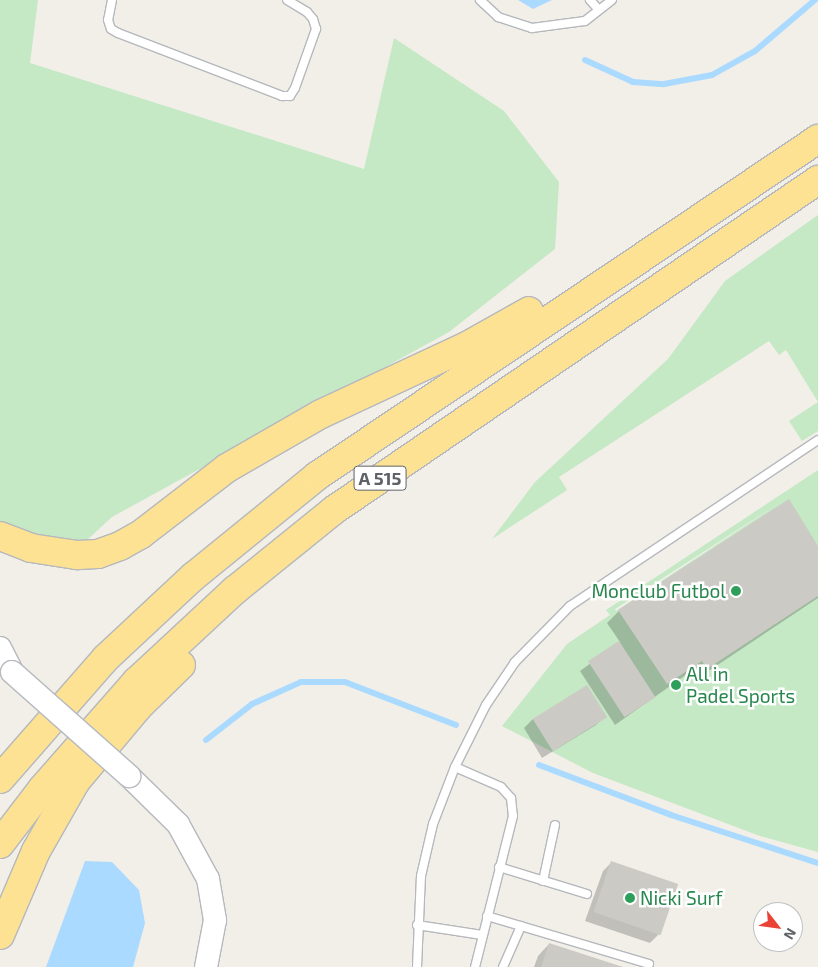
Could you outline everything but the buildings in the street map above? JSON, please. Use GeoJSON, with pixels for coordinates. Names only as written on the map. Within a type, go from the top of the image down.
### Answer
{"type":"FeatureCollection","features":[{"type":"Feature","properties":{"kind":"highway"},"geometry":{"type":"LineString","coordinates":[[0,536],[31,548],[77,555],[98,554],[120,546],[140,535],[235,463],[321,414],[467,346],[817,139]]}},
{"type":"Feature","properties":{"kind":"highway","name":"A 515"},"geometry":{"type":"LineString","coordinates":[[0,779],[113,652],[194,576],[316,476],[817,139]]}},
{"type":"Feature","properties":{"kind":"highway","name":"A 515"},"geometry":{"type":"LineString","coordinates":[[0,844],[42,790],[137,681],[235,590],[334,510],[469,416],[818,180]]}},
{"type":"Feature","properties":{"kind":"highway"},"geometry":{"type":"LineString","coordinates":[[0,935],[53,817],[76,782],[138,707],[210,636],[469,416]]}},
{"type":"Feature","properties":{"kind":"main road"},"geometry":{"type":"LineString","coordinates":[[0,648],[6,667],[129,776],[178,824],[208,879],[215,920],[206,967]]}},
{"type":"Feature","properties":{"kind":"lane"},"geometry":{"type":"LineString","coordinates":[[112,0],[108,20],[111,29],[118,33],[282,96],[290,96],[295,88],[316,29],[313,19],[307,12],[287,0]]}},
{"type":"Feature","properties":{"kind":"lane"},"geometry":{"type":"LineString","coordinates":[[480,0],[498,17],[532,28],[585,21],[612,0]]}},
{"type":"Feature","properties":{"kind":"lane"},"geometry":{"type":"LineString","coordinates":[[590,0],[599,10]]}},
{"type":"Feature","properties":{"kind":"lane"},"geometry":{"type":"LineString","coordinates":[[417,967],[417,925],[421,876],[433,824],[455,767],[486,705],[515,662],[570,606],[818,440]]}},
{"type":"Feature","properties":{"kind":"lane"},"geometry":{"type":"LineString","coordinates":[[455,767],[501,786],[511,798],[513,816],[482,935],[476,967]]}},
{"type":"Feature","properties":{"kind":"lane"},"geometry":{"type":"LineString","coordinates":[[543,881],[555,826]]}},
{"type":"Feature","properties":{"kind":"lane"},"geometry":{"type":"LineString","coordinates":[[499,868],[587,894]]}},
{"type":"Feature","properties":{"kind":"lane"},"geometry":{"type":"LineString","coordinates":[[487,916],[649,964]]}},
{"type":"Feature","properties":{"kind":"lane"},"geometry":{"type":"LineString","coordinates":[[417,925],[482,935]]}},
{"type":"Feature","properties":{"kind":"lane"},"geometry":{"type":"LineString","coordinates":[[502,967],[522,926]]}},
{"type":"Feature","properties":{"kind":"green space"},"geometry":{"type":"Polygon","coordinates":[[[0,0],[38,0],[30,63],[364,169],[394,38],[504,111],[559,182],[555,249],[449,332],[112,517],[87,540],[37,540],[0,524],[0,0]]]}},
{"type":"Feature","properties":{"kind":"green space"},"geometry":{"type":"Polygon","coordinates":[[[818,215],[818,402],[786,350],[779,355],[769,341],[559,477],[567,490],[492,539],[535,482],[668,359],[725,281],[818,215]]]}},
{"type":"Feature","properties":{"kind":"green space"},"geometry":{"type":"Polygon","coordinates":[[[818,402],[818,431],[802,441],[789,421],[818,402]]]}},
{"type":"Feature","properties":{"kind":"green space","name":"All in Padel Sports"},"geometry":{"type":"Polygon","coordinates":[[[818,470],[818,852],[760,836],[593,773],[502,726],[567,644],[610,615],[606,610],[818,470]],[[790,496],[615,609],[616,611],[790,496]]]}},
{"type":"Feature","properties":{"kind":"water"},"geometry":{"type":"Polygon","coordinates":[[[518,0],[552,0],[533,9],[518,0]]]}},
{"type":"Feature","properties":{"kind":"water"},"geometry":{"type":"Polygon","coordinates":[[[85,861],[112,862],[139,890],[145,923],[133,967],[46,967],[85,861]]]}},
{"type":"Feature","properties":{"kind":"waterway"},"geometry":{"type":"LineString","coordinates":[[585,60],[633,82],[664,84],[712,75],[755,51],[815,0]]}},
{"type":"Feature","properties":{"kind":"waterway"},"geometry":{"type":"LineString","coordinates":[[206,740],[252,704],[301,682],[345,682],[456,725]]}},
{"type":"Feature","properties":{"kind":"waterway"},"geometry":{"type":"LineString","coordinates":[[539,765],[671,815],[818,863]]}},
{"type":"Feature","properties":{"kind":"place","name":"Monclub Futbol"},"geometry":{"type":"Point","coordinates":[736,591]}},
{"type":"Feature","properties":{"kind":"place","name":"All in Padel Sports"},"geometry":{"type":"Point","coordinates":[676,685]}},
{"type":"Feature","properties":{"kind":"place","name":"Nicki Surf"},"geometry":{"type":"Point","coordinates":[630,898]}}]}
